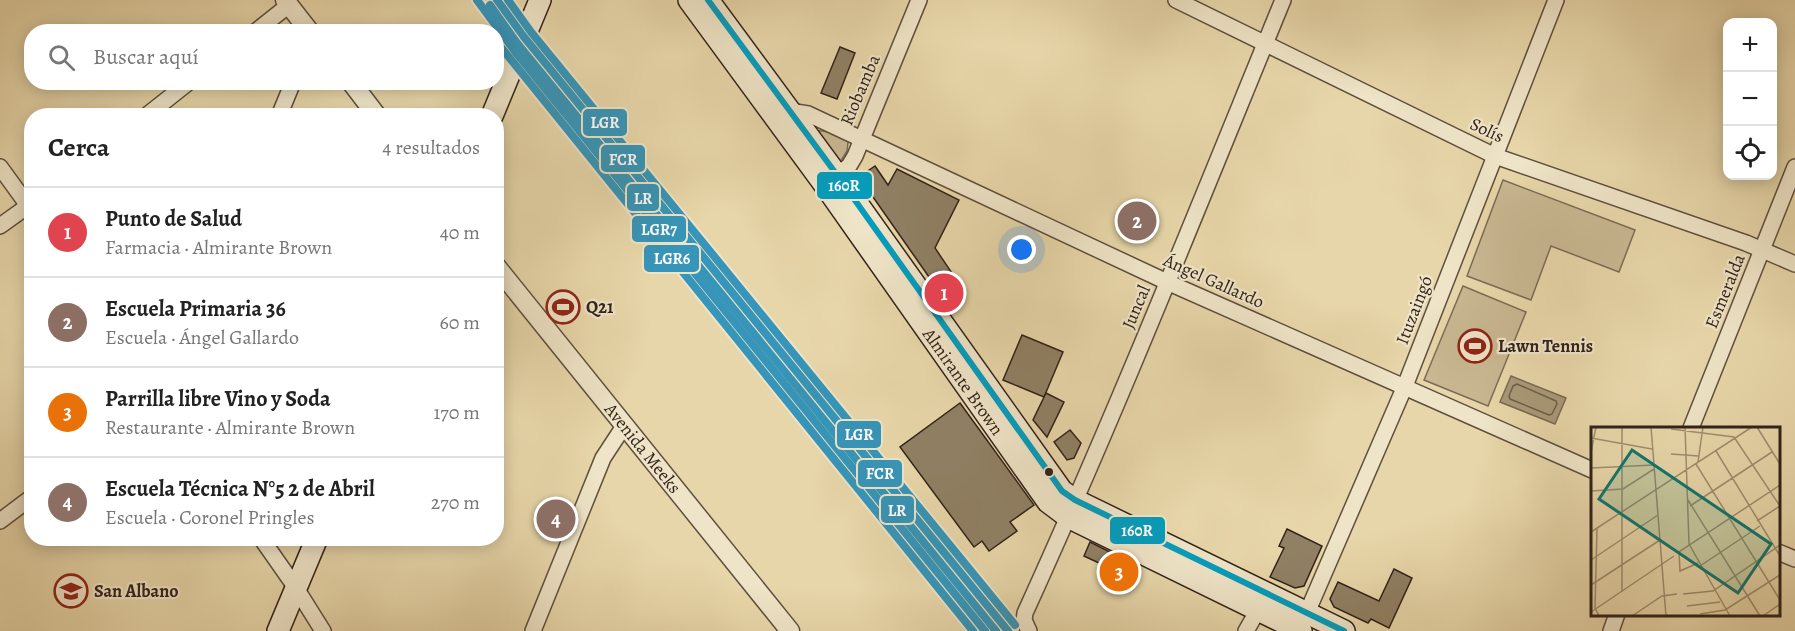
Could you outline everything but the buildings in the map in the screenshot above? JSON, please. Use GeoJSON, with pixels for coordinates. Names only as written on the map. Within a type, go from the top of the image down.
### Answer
{"type":"FeatureCollection","features":[{"type":"Feature","properties":{"kind":"main road"},"geometry":{"type":"LineString","coordinates":[[504,86],[540,0]]}},
{"type":"Feature","properties":{"kind":"main road","name":"Almirante Brown"},"geometry":{"type":"LineString","coordinates":[[689,0],[830,180],[1056,484],[1068,496],[1072,509],[1257,610],[1302,624],[1344,631]]}},
{"type":"Feature","properties":{"kind":"main road","name":"Almirante Brown"},"geometry":{"type":"LineString","coordinates":[[708,0],[789,111],[830,180]]}},
{"type":"Feature","properties":{"kind":"main road"},"geometry":{"type":"LineString","coordinates":[[495,108],[502,90]]}},
{"type":"Feature","properties":{"kind":"main road","name":"Almirante Brown"},"geometry":{"type":"LineString","coordinates":[[1072,509],[1302,624]]}},
{"type":"Feature","properties":{"kind":"main road"},"geometry":{"type":"LineString","coordinates":[[278,631],[314,546]]}},
{"type":"Feature","properties":{"kind":"street","name":"Riobamba"},"geometry":{"type":"LineString","coordinates":[[830,180],[849,166],[919,0]]}},
{"type":"Feature","properties":{"kind":"street","name":"Solís"},"geometry":{"type":"LineString","coordinates":[[1176,0],[1495,156],[1763,250],[1795,264]]}},
{"type":"Feature","properties":{"kind":"street","name":"Juncal"},"geometry":{"type":"LineString","coordinates":[[1028,629],[1025,613],[1072,509],[1283,0]]}},
{"type":"Feature","properties":{"kind":"street","name":"Ituzaingó"},"geometry":{"type":"LineString","coordinates":[[1302,624],[1405,386],[1556,0]]}},
{"type":"Feature","properties":{"kind":"street"},"geometry":{"type":"LineString","coordinates":[[264,24],[287,3],[304,24]]}},
{"type":"Feature","properties":{"kind":"street"},"geometry":{"type":"LineString","coordinates":[[156,108],[179,90]]}},
{"type":"Feature","properties":{"kind":"street"},"geometry":{"type":"LineString","coordinates":[[282,108],[290,90]]}},
{"type":"Feature","properties":{"kind":"street"},"geometry":{"type":"LineString","coordinates":[[357,90],[371,108]]}},
{"type":"Feature","properties":{"kind":"street","name":"Ángel Gallardo"},"geometry":{"type":"LineString","coordinates":[[789,111],[808,114],[1167,282],[1591,469]]}},
{"type":"Feature","properties":{"kind":"street"},"geometry":{"type":"LineString","coordinates":[[0,167],[24,199]]}},
{"type":"Feature","properties":{"kind":"street","name":"Esmeralda"},"geometry":{"type":"LineString","coordinates":[[1692,427],[1795,167]]}},
{"type":"Feature","properties":{"kind":"street"},"geometry":{"type":"LineString","coordinates":[[0,226],[24,211]]}},
{"type":"Feature","properties":{"kind":"street","name":"Avenida Meeks"},"geometry":{"type":"LineString","coordinates":[[504,276],[787,630]]}},
{"type":"Feature","properties":{"kind":"street"},"geometry":{"type":"LineString","coordinates":[[533,631],[603,458],[624,426]]}},
{"type":"Feature","properties":{"kind":"street"},"geometry":{"type":"LineString","coordinates":[[0,521],[24,503]]}},
{"type":"Feature","properties":{"kind":"street"},"geometry":{"type":"LineString","coordinates":[[267,546],[323,631]]}},
{"type":"Feature","properties":{"kind":"street"},"geometry":{"type":"LineString","coordinates":[[1780,552],[1795,559]]}},
{"type":"Feature","properties":{"kind":"street"},"geometry":{"type":"LineString","coordinates":[[1246,631],[1257,610]]}},
{"type":"Feature","properties":{"kind":"street"},"geometry":{"type":"LineString","coordinates":[[1611,631],[1617,616]]}},
{"type":"Feature","properties":{"kind":"shaded area"},"geometry":{"type":"Polygon","coordinates":[[[817,131],[834,133],[848,142],[847,151],[840,162],[817,131]]]}},
{"type":"Feature","properties":{"kind":"shaded area"},"geometry":{"type":"Polygon","coordinates":[[[1503,180],[1635,230],[1619,272],[1551,246],[1531,300],[1467,276],[1503,180]]]}},
{"type":"Feature","properties":{"kind":"shaded area","name":"Lawn Tennis"},"geometry":{"type":"Polygon","coordinates":[[[1463,286],[1526,312],[1488,406],[1424,380],[1463,286]]]}},
{"type":"Feature","properties":{"kind":"water"},"geometry":{"type":"Polygon","coordinates":[[[1511,376],[1566,398],[1555,424],[1500,402],[1511,376]]]}},
{"type":"Feature","properties":{"kind":"transit line","name":"LGR7"},"geometry":{"type":"LineString","coordinates":[[477,0],[495,24]]}},
{"type":"Feature","properties":{"kind":"transit line","name":"FCR"},"geometry":{"type":"LineString","coordinates":[[497,0],[524,37],[1008,631]]}},
{"type":"Feature","properties":{"kind":"transit line","name":"LGR"},"geometry":{"type":"LineString","coordinates":[[508,0],[531,32],[1015,625]]}},
{"type":"Feature","properties":{"kind":"transit line","name":"160R"},"geometry":{"type":"LineString","coordinates":[[708,0],[837,175],[1062,491],[1075,500],[1344,631]]}},
{"type":"Feature","properties":{"kind":"transit line","name":"LR"},"geometry":{"type":"LineString","coordinates":[[490,5],[504,24]]}},
{"type":"Feature","properties":{"kind":"transit line","name":"LR"},"geometry":{"type":"LineString","coordinates":[[504,25],[996,631]]}},
{"type":"Feature","properties":{"kind":"transit line","name":"LGR7"},"geometry":{"type":"LineString","coordinates":[[504,36],[985,631]]}},
{"type":"Feature","properties":{"kind":"transit line","name":"LGR6"},"geometry":{"type":"LineString","coordinates":[[504,51],[973,631]]}},
{"type":"Feature","properties":{"kind":"place","name":"Escuela Primaria 36"},"geometry":{"type":"Point","coordinates":[1137,221]}},
{"type":"Feature","properties":{"kind":"place","name":"Punto de Salud"},"geometry":{"type":"Point","coordinates":[944,293]}},
{"type":"Feature","properties":{"kind":"place","name":"Q21"},"geometry":{"type":"Point","coordinates":[563,307]}},
{"type":"Feature","properties":{"kind":"place","name":"Lawn Tennis"},"geometry":{"type":"Point","coordinates":[1475,346]}},
{"type":"Feature","properties":{"kind":"place","name":"Escuela Técnica N°5 2 de Abril"},"geometry":{"type":"Point","coordinates":[556,519]}},
{"type":"Feature","properties":{"kind":"place","name":"Parrilla libre Vino y Soda"},"geometry":{"type":"Point","coordinates":[1119,572]}},
{"type":"Feature","properties":{"kind":"place","name":"San Albano"},"geometry":{"type":"Point","coordinates":[71,591]}}]}
